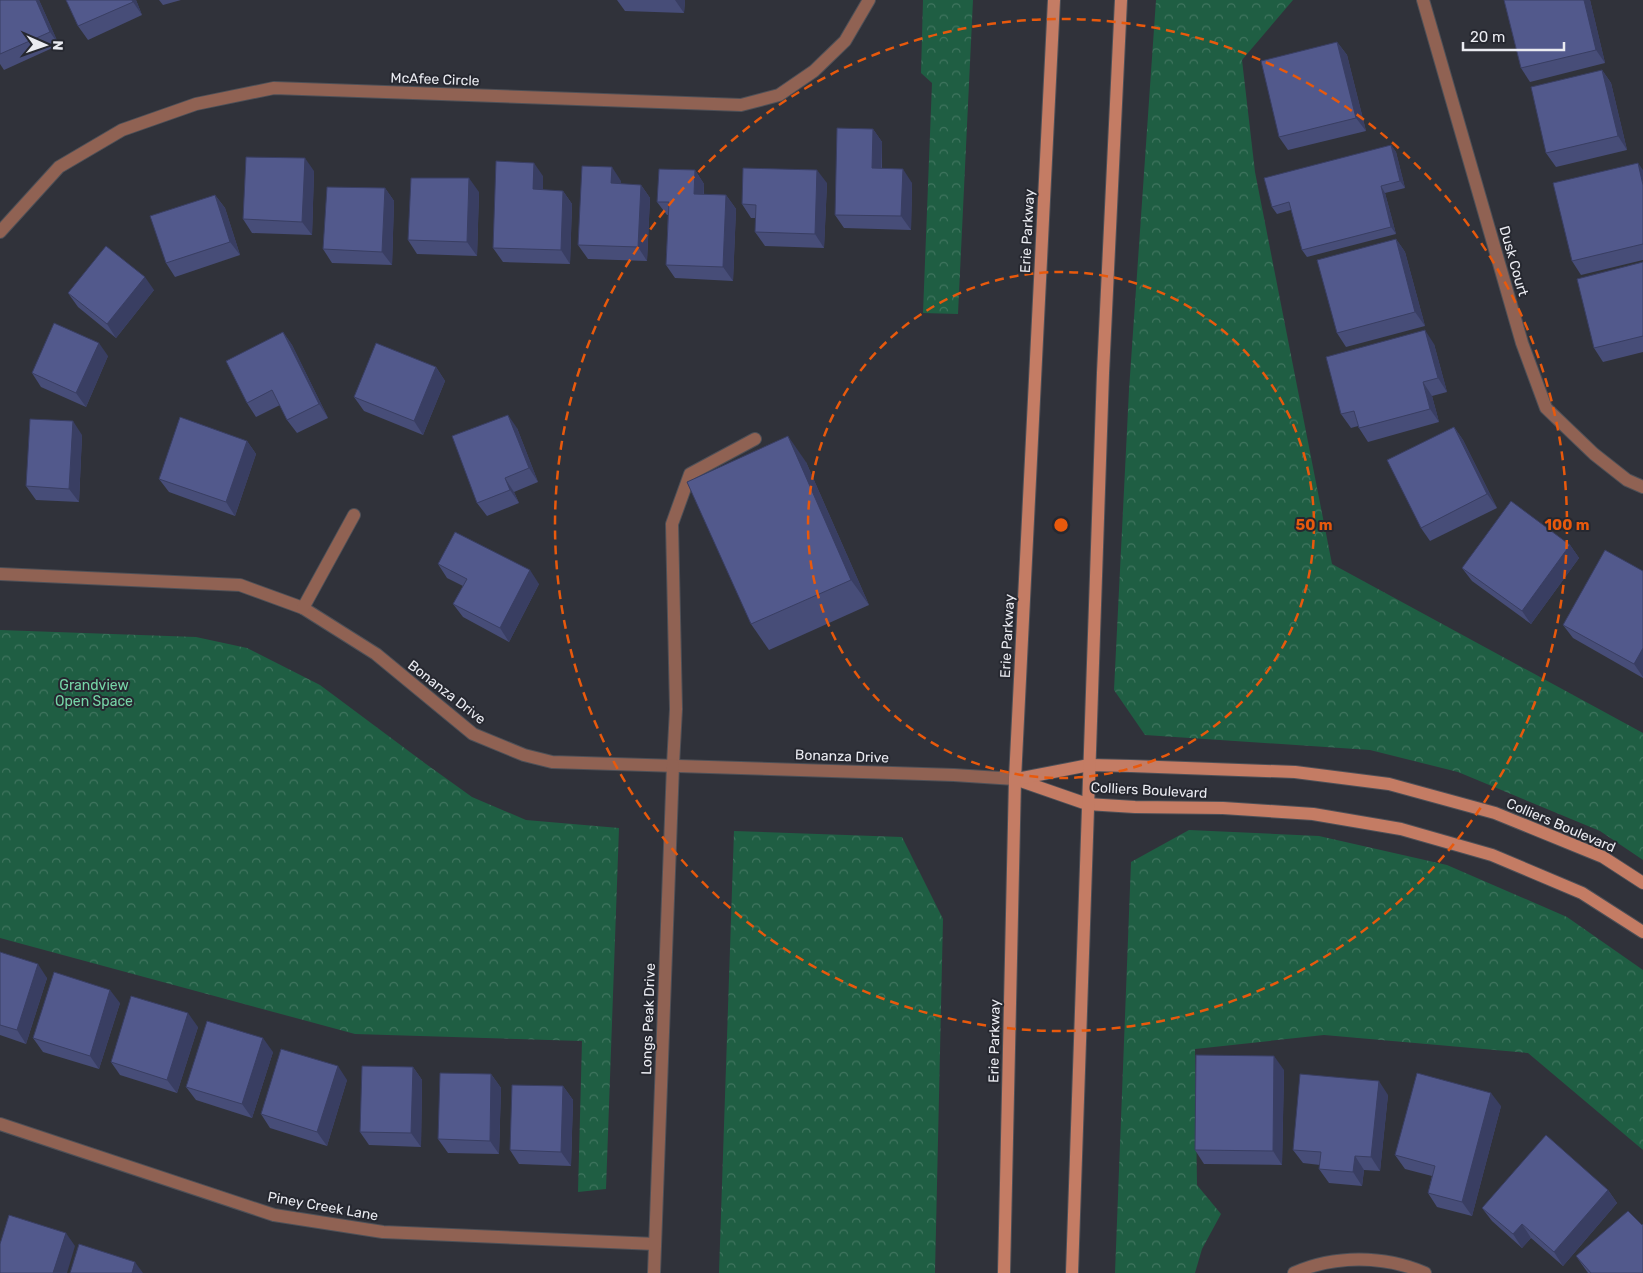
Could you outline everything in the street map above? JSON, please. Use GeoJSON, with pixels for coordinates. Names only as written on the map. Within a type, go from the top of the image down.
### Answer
{"type":"FeatureCollection","features":[{"type":"Feature","properties":{"kind":"main road","name":"Erie Parkway"},"geometry":{"type":"LineString","coordinates":[[1004,1273],[1014,779],[1054,0]]}},
{"type":"Feature","properties":{"kind":"main road"},"geometry":{"type":"LineString","coordinates":[[1072,1273],[1103,373],[1121,0]]}},
{"type":"Feature","properties":{"kind":"main road","name":"Colliers Boulevard"},"geometry":{"type":"LineString","coordinates":[[1014,779],[1089,765],[1295,772],[1389,784],[1495,813],[1603,857],[1643,883]]}},
{"type":"Feature","properties":{"kind":"main road","name":"Colliers Boulevard"},"geometry":{"type":"LineString","coordinates":[[1014,779],[1087,804],[1135,807],[1223,808],[1313,814],[1401,829],[1492,856],[1582,893],[1643,932]]}},
{"type":"Feature","properties":{"kind":"street","name":"McAfee Circle"},"geometry":{"type":"LineString","coordinates":[[0,232],[59,167],[122,130],[196,104],[274,88],[741,105],[779,95],[814,71],[844,41],[869,0]]}},
{"type":"Feature","properties":{"kind":"street","name":"Dusk Court"},"geometry":{"type":"LineString","coordinates":[[1423,0],[1522,343],[1546,408],[1594,454],[1627,480],[1643,487]]}},
{"type":"Feature","properties":{"kind":"street","name":"Longs Peak Drive"},"geometry":{"type":"LineString","coordinates":[[654,1273],[676,708],[672,524],[690,474],[755,438]]}},
{"type":"Feature","properties":{"kind":"street"},"geometry":{"type":"LineString","coordinates":[[303,608],[354,515]]}},
{"type":"Feature","properties":{"kind":"street","name":"Bonanza Drive"},"geometry":{"type":"LineString","coordinates":[[0,574],[240,585],[303,608],[376,654],[473,734],[524,755],[552,762],[954,775],[1014,779]]}},
{"type":"Feature","properties":{"kind":"street","name":"Piney Creek Lane"},"geometry":{"type":"LineString","coordinates":[[0,1124],[274,1215],[383,1232],[655,1244]]}},
{"type":"Feature","properties":{"kind":"street"},"geometry":{"type":"LineString","coordinates":[[1294,1273],[1338,1260],[1373,1260],[1416,1269],[1425,1273]]}},
{"type":"Feature","properties":{"kind":"green space"},"geometry":{"type":"Polygon","coordinates":[[[923,0],[973,0],[958,314],[923,313],[932,83],[921,73],[923,0]]]}},
{"type":"Feature","properties":{"kind":"green space"},"geometry":{"type":"Polygon","coordinates":[[[1156,0],[1293,0],[1242,60],[1255,172],[1332,564],[1643,733],[1643,860],[1600,831],[1458,772],[1370,750],[1145,735],[1114,690],[1129,390],[1156,0]]]}},
{"type":"Feature","properties":{"kind":"green space","name":"Grandview Open Space"},"geometry":{"type":"Polygon","coordinates":[[[0,630],[196,637],[247,648],[320,685],[472,797],[526,820],[619,828],[606,1189],[578,1192],[582,1041],[355,1034],[0,938],[0,630]]]}},
{"type":"Feature","properties":{"kind":"green space"},"geometry":{"type":"Polygon","coordinates":[[[1189,830],[1319,836],[1447,865],[1567,917],[1643,970],[1643,1150],[1528,1053],[1324,1035],[1195,1049],[1197,1185],[1221,1214],[1202,1249],[1195,1273],[1115,1273],[1131,862],[1189,830]]]}},
{"type":"Feature","properties":{"kind":"green space"},"geometry":{"type":"Polygon","coordinates":[[[734,831],[902,837],[943,919],[935,1273],[719,1273],[734,831]]]}},
{"type":"Feature","properties":{"kind":"building"},"geometry":{"type":"Polygon","coordinates":[[[0,0],[36,0],[50,32],[0,54],[0,0]]]}},
{"type":"Feature","properties":{"kind":"building"},"geometry":{"type":"Polygon","coordinates":[[[66,0],[132,0],[133,2],[78,26],[66,0]]]}},
{"type":"Feature","properties":{"kind":"building"},"geometry":{"type":"Polygon","coordinates":[[[1504,0],[1584,0],[1596,50],[1521,68],[1504,0]]]}},
{"type":"Feature","properties":{"kind":"building"},"geometry":{"type":"Polygon","coordinates":[[[1337,42],[1356,118],[1279,137],[1261,61],[1337,42]]]}},
{"type":"Feature","properties":{"kind":"building"},"geometry":{"type":"Polygon","coordinates":[[[1602,70],[1618,136],[1546,153],[1531,87],[1602,70]]]}},
{"type":"Feature","properties":{"kind":"building"},"geometry":{"type":"Polygon","coordinates":[[[837,128],[873,129],[872,168],[903,169],[901,216],[835,215],[837,128]]]}},
{"type":"Feature","properties":{"kind":"building"},"geometry":{"type":"Polygon","coordinates":[[[1391,145],[1400,181],[1381,186],[1391,227],[1302,250],[1289,202],[1272,207],[1264,178],[1391,145]]]}},
{"type":"Feature","properties":{"kind":"building"},"geometry":{"type":"Polygon","coordinates":[[[246,157],[305,158],[302,222],[243,219],[246,157]]]}},
{"type":"Feature","properties":{"kind":"building"},"geometry":{"type":"Polygon","coordinates":[[[496,161],[534,163],[533,189],[563,191],[561,250],[493,248],[496,161]]]}},
{"type":"Feature","properties":{"kind":"building"},"geometry":{"type":"Polygon","coordinates":[[[1638,163],[1643,185],[1643,244],[1572,261],[1553,183],[1638,163]]]}},
{"type":"Feature","properties":{"kind":"building"},"geometry":{"type":"Polygon","coordinates":[[[582,166],[612,167],[611,183],[641,185],[638,247],[578,245],[582,166]]]}},
{"type":"Feature","properties":{"kind":"building"},"geometry":{"type":"Polygon","coordinates":[[[743,168],[817,170],[815,234],[755,232],[756,205],[742,204],[743,168]]]}},
{"type":"Feature","properties":{"kind":"building"},"geometry":{"type":"Polygon","coordinates":[[[659,169],[695,170],[694,194],[726,195],[723,267],[666,265],[669,202],[657,202],[659,169]]]}},
{"type":"Feature","properties":{"kind":"building"},"geometry":{"type":"Polygon","coordinates":[[[411,178],[469,178],[467,242],[408,240],[411,178]]]}},
{"type":"Feature","properties":{"kind":"building"},"geometry":{"type":"Polygon","coordinates":[[[327,187],[385,188],[382,252],[323,249],[327,187]]]}},
{"type":"Feature","properties":{"kind":"building"},"geometry":{"type":"Polygon","coordinates":[[[215,195],[230,242],[166,263],[150,216],[215,195]]]}},
{"type":"Feature","properties":{"kind":"building"},"geometry":{"type":"Polygon","coordinates":[[[1396,239],[1415,312],[1337,333],[1317,260],[1396,239]]]}},
{"type":"Feature","properties":{"kind":"building"},"geometry":{"type":"Polygon","coordinates":[[[106,246],[145,277],[107,324],[68,293],[106,246]]]}},
{"type":"Feature","properties":{"kind":"building"},"geometry":{"type":"Polygon","coordinates":[[[1643,262],[1643,336],[1594,348],[1577,279],[1643,262]]]}},
{"type":"Feature","properties":{"kind":"building"},"geometry":{"type":"Polygon","coordinates":[[[54,323],[99,343],[76,393],[32,373],[54,323]]]}},
{"type":"Feature","properties":{"kind":"building"},"geometry":{"type":"Polygon","coordinates":[[[1425,330],[1438,378],[1423,382],[1430,409],[1359,428],[1354,411],[1341,414],[1326,357],[1425,330]]]}},
{"type":"Feature","properties":{"kind":"building"},"geometry":{"type":"Polygon","coordinates":[[[283,332],[319,404],[287,420],[272,390],[247,403],[226,361],[283,332]]]}},
{"type":"Feature","properties":{"kind":"building"},"geometry":{"type":"Polygon","coordinates":[[[376,343],[436,367],[414,421],[354,397],[376,343]]]}},
{"type":"Feature","properties":{"kind":"building"},"geometry":{"type":"Polygon","coordinates":[[[508,415],[529,468],[505,478],[510,490],[477,503],[452,436],[508,415]]]}},
{"type":"Feature","properties":{"kind":"building"},"geometry":{"type":"Polygon","coordinates":[[[180,417],[247,441],[226,502],[159,479],[180,417]]]}},
{"type":"Feature","properties":{"kind":"building"},"geometry":{"type":"Polygon","coordinates":[[[30,419],[73,421],[69,489],[26,486],[30,419]]]}},
{"type":"Feature","properties":{"kind":"building"},"geometry":{"type":"Polygon","coordinates":[[[1454,427],[1487,494],[1421,528],[1387,460],[1454,427]]]}},
{"type":"Feature","properties":{"kind":"building"},"geometry":{"type":"Polygon","coordinates":[[[788,436],[851,580],[751,624],[687,482],[788,436]]]}},
{"type":"Feature","properties":{"kind":"building"},"geometry":{"type":"Polygon","coordinates":[[[1511,501],[1570,545],[1522,611],[1462,568],[1511,501]]]}},
{"type":"Feature","properties":{"kind":"building"},"geometry":{"type":"Polygon","coordinates":[[[455,532],[530,570],[500,628],[453,604],[467,579],[438,564],[455,532]]]}},
{"type":"Feature","properties":{"kind":"building"},"geometry":{"type":"Polygon","coordinates":[[[1605,550],[1643,571],[1643,648],[1634,664],[1563,625],[1605,550]]]}},
{"type":"Feature","properties":{"kind":"building"},"geometry":{"type":"Polygon","coordinates":[[[0,952],[38,964],[17,1030],[0,1025],[0,952]]]}},
{"type":"Feature","properties":{"kind":"building"},"geometry":{"type":"Polygon","coordinates":[[[54,972],[110,990],[90,1056],[33,1038],[54,972]]]}},
{"type":"Feature","properties":{"kind":"building"},"geometry":{"type":"Polygon","coordinates":[[[131,996],[188,1013],[167,1080],[111,1062],[131,996]]]}},
{"type":"Feature","properties":{"kind":"building"},"geometry":{"type":"Polygon","coordinates":[[[207,1021],[263,1038],[242,1104],[186,1087],[207,1021]]]}},
{"type":"Feature","properties":{"kind":"building"},"geometry":{"type":"Polygon","coordinates":[[[281,1049],[338,1066],[317,1132],[261,1114],[281,1049]]]}},
{"type":"Feature","properties":{"kind":"building"},"geometry":{"type":"Polygon","coordinates":[[[1196,1055],[1274,1056],[1273,1151],[1195,1150],[1196,1055]]]}},
{"type":"Feature","properties":{"kind":"building"},"geometry":{"type":"Polygon","coordinates":[[[362,1066],[413,1067],[411,1133],[360,1132],[362,1066]]]}},
{"type":"Feature","properties":{"kind":"building"},"geometry":{"type":"Polygon","coordinates":[[[440,1073],[491,1074],[490,1141],[438,1139],[440,1073]]]}},
{"type":"Feature","properties":{"kind":"building"},"geometry":{"type":"Polygon","coordinates":[[[1417,1073],[1491,1093],[1462,1202],[1428,1193],[1435,1166],[1395,1155],[1417,1073]]]}},
{"type":"Feature","properties":{"kind":"building"},"geometry":{"type":"Polygon","coordinates":[[[1300,1074],[1379,1081],[1371,1157],[1355,1156],[1353,1172],[1319,1169],[1321,1152],[1293,1150],[1300,1074]]]}},
{"type":"Feature","properties":{"kind":"building"},"geometry":{"type":"Polygon","coordinates":[[[512,1085],[563,1086],[561,1152],[510,1150],[512,1085]]]}},
{"type":"Feature","properties":{"kind":"building"},"geometry":{"type":"Polygon","coordinates":[[[1546,1135],[1608,1190],[1554,1252],[1522,1224],[1513,1234],[1482,1208],[1546,1135]]]}},
{"type":"Feature","properties":{"kind":"building"},"geometry":{"type":"Polygon","coordinates":[[[1628,1211],[1643,1224],[1643,1273],[1591,1273],[1576,1256],[1628,1211]]]}},
{"type":"Feature","properties":{"kind":"building"},"geometry":{"type":"Polygon","coordinates":[[[9,1215],[66,1233],[53,1273],[0,1273],[0,1244],[9,1215]]]}},
{"type":"Feature","properties":{"kind":"building"},"geometry":{"type":"Polygon","coordinates":[[[79,1244],[135,1262],[132,1273],[70,1273],[79,1244]]]}}]}
